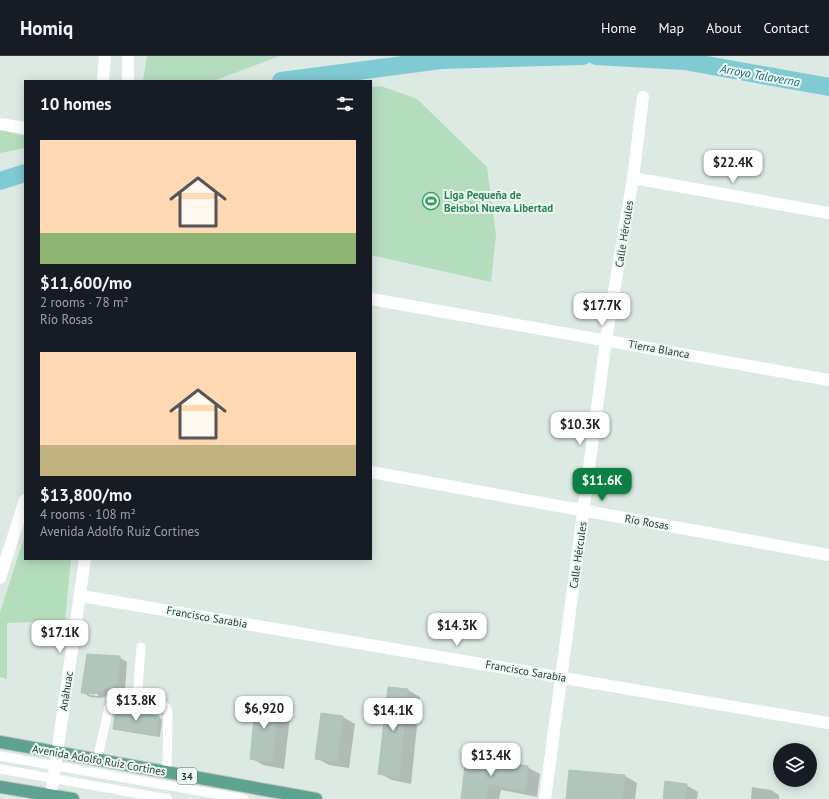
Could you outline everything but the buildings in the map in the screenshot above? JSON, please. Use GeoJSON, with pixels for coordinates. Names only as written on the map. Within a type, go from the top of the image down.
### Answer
{"type":"FeatureCollection","features":[{"type":"Feature","properties":{"kind":"main road","name":"Avenida Adolfo Ruíz Cortines"},"geometry":{"type":"LineString","coordinates":[[0,742],[316,799]]}},
{"type":"Feature","properties":{"kind":"main road"},"geometry":{"type":"LineString","coordinates":[[0,786],[51,797],[73,799]]}},
{"type":"Feature","properties":{"kind":"street"},"geometry":{"type":"LineString","coordinates":[[103,80],[105,56]]}},
{"type":"Feature","properties":{"kind":"street"},"geometry":{"type":"LineString","coordinates":[[128,56],[128,80]]}},
{"type":"Feature","properties":{"kind":"street","name":"Calle Hércules"},"geometry":{"type":"LineString","coordinates":[[546,799],[606,340],[633,178],[643,97]]}},
{"type":"Feature","properties":{"kind":"street"},"geometry":{"type":"LineString","coordinates":[[0,124],[24,128]]}},
{"type":"Feature","properties":{"kind":"street"},"geometry":{"type":"LineString","coordinates":[[633,178],[829,213]]}},
{"type":"Feature","properties":{"kind":"street","name":"Tierra Blanca"},"geometry":{"type":"LineString","coordinates":[[372,299],[829,380]]}},
{"type":"Feature","properties":{"kind":"street","name":"Río Rosas"},"geometry":{"type":"LineString","coordinates":[[372,472],[829,555]]}},
{"type":"Feature","properties":{"kind":"street"},"geometry":{"type":"LineString","coordinates":[[0,578],[24,503]]}},
{"type":"Feature","properties":{"kind":"street","name":"Anáhuac"},"geometry":{"type":"LineString","coordinates":[[51,797],[81,596],[85,560]]}},
{"type":"Feature","properties":{"kind":"street","name":"Francisco Sarabia"},"geometry":{"type":"LineString","coordinates":[[81,596],[829,723]]}},
{"type":"Feature","properties":{"kind":"lane"},"geometry":{"type":"LineString","coordinates":[[137,701],[141,647]]}},
{"type":"Feature","properties":{"kind":"lane"},"geometry":{"type":"LineString","coordinates":[[97,760],[109,707],[118,700],[160,704],[166,707],[168,712],[167,772]]}},
{"type":"Feature","properties":{"kind":"lane"},"geometry":{"type":"LineString","coordinates":[[0,756],[244,799]]}},
{"type":"Feature","properties":{"kind":"lane"},"geometry":{"type":"LineString","coordinates":[[0,769],[168,799]]}},
{"type":"Feature","properties":{"kind":"green space"},"geometry":{"type":"Polygon","coordinates":[[[147,56],[280,56],[216,80],[143,80],[147,56]]]}},
{"type":"Feature","properties":{"kind":"green space","name":"Liga Pequeña de Beisbol Nueva Libertad"},"geometry":{"type":"Polygon","coordinates":[[[381,86],[417,99],[487,167],[496,235],[491,282],[372,255],[372,87],[381,86]]]}},
{"type":"Feature","properties":{"kind":"green space"},"geometry":{"type":"Polygon","coordinates":[[[0,130],[24,136],[24,148],[0,153],[0,130]]]}},
{"type":"Feature","properties":{"kind":"green space"},"geometry":{"type":"Polygon","coordinates":[[[24,538],[24,560],[71,560],[64,631],[31,622],[7,623],[7,679],[0,677],[0,612],[24,538]]]}},
{"type":"Feature","properties":{"kind":"waterway","name":"Arroyo Talaverna"},"geometry":{"type":"LineString","coordinates":[[289,80],[441,60],[583,56]]}},
{"type":"Feature","properties":{"kind":"waterway","name":"Arroyo Talaverna"},"geometry":{"type":"LineString","coordinates":[[596,56],[684,61],[829,87]]}},
{"type":"Feature","properties":{"kind":"waterway","name":"Arroyo Talaverna"},"geometry":{"type":"LineString","coordinates":[[0,181],[24,173]]}},
{"type":"Feature","properties":{"kind":"place","name":"Liga Pequeña de Beisbol Nueva Libertad"},"geometry":{"type":"Point","coordinates":[431,201]}}]}
